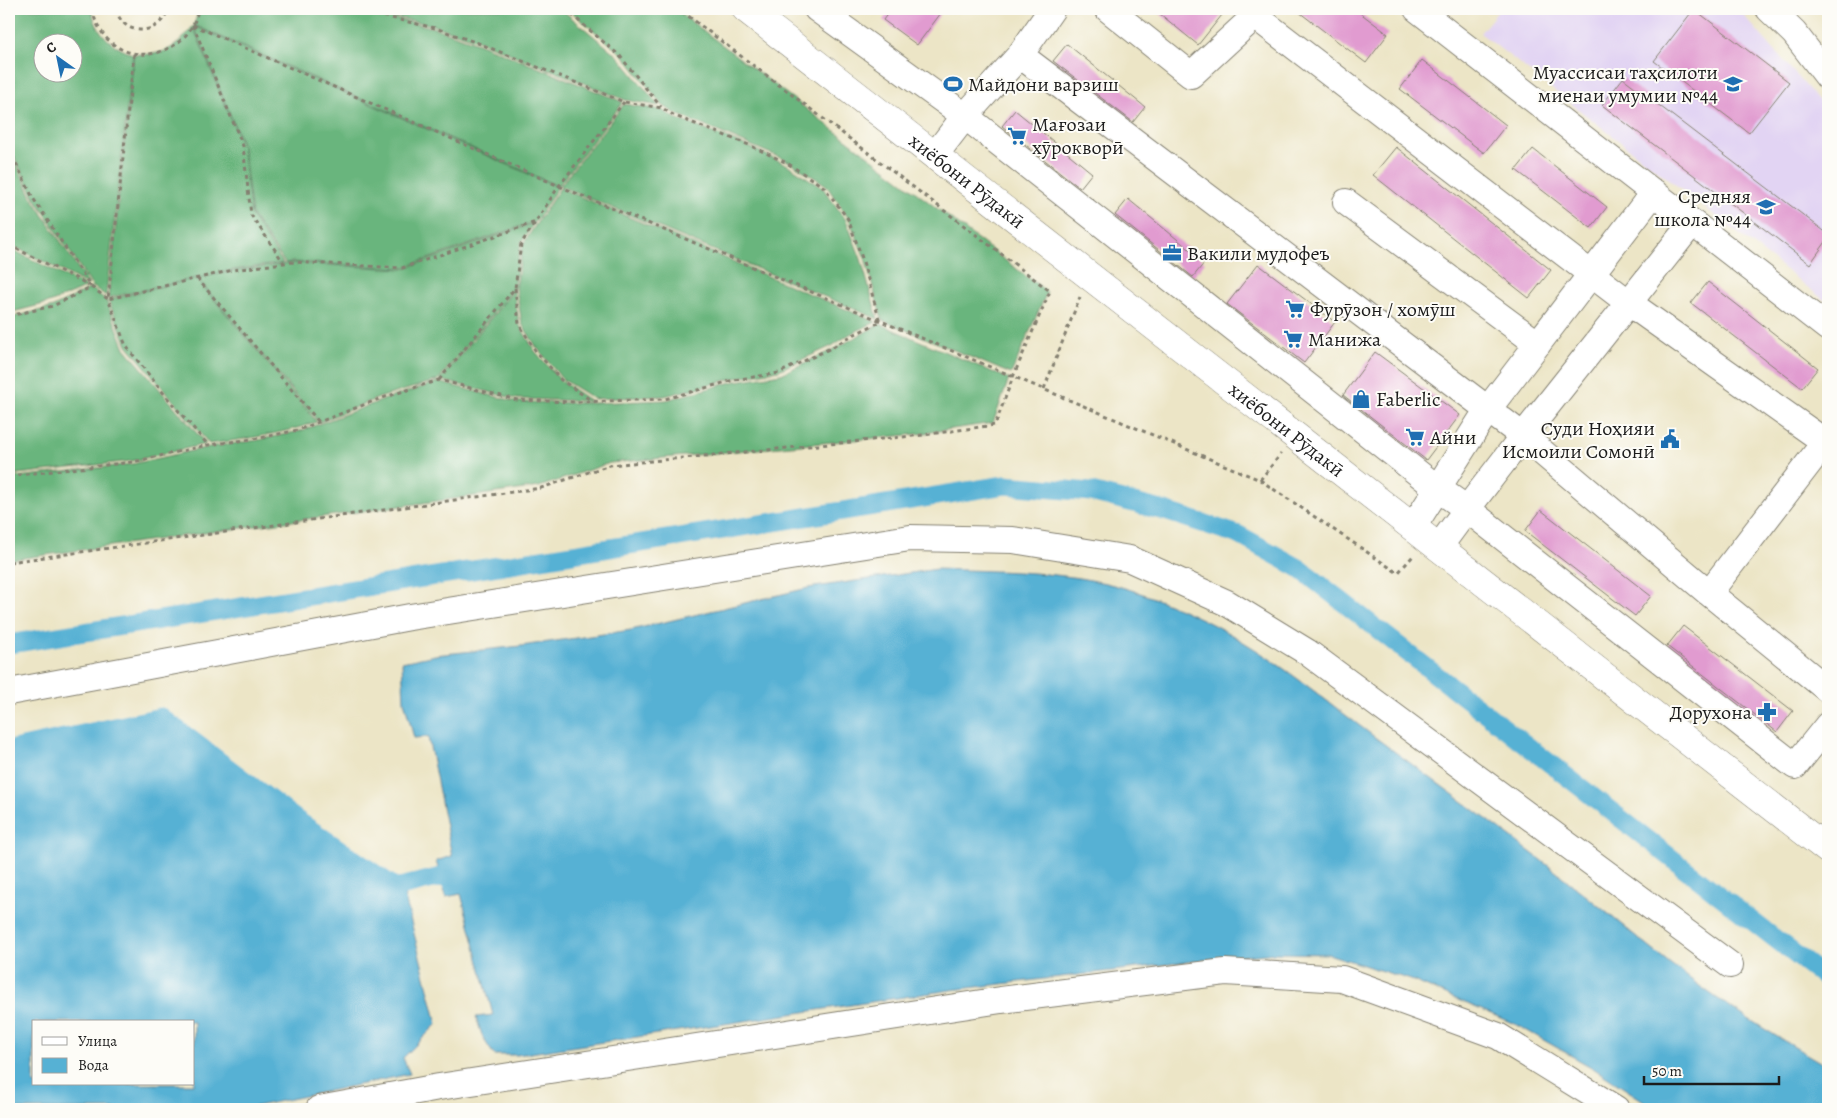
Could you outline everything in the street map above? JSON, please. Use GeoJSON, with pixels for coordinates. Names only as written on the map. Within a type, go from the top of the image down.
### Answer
{"type":"FeatureCollection","features":[{"type":"Feature","properties":{"kind":"highway","name":"хиёбони Рӯдакӣ"},"geometry":{"type":"LineString","coordinates":[[746,9],[935,155],[1422,543],[1828,850]]}},
{"type":"Feature","properties":{"kind":"street"},"geometry":{"type":"LineString","coordinates":[[818,9],[965,116],[1437,488],[1467,509],[1795,766],[1828,725]]}},
{"type":"Feature","properties":{"kind":"street"},"geometry":{"type":"LineString","coordinates":[[935,155],[965,116],[1020,55],[1052,9]]}},
{"type":"Feature","properties":{"kind":"street"},"geometry":{"type":"LineString","coordinates":[[1108,9],[1191,75],[1255,16],[1629,303],[1827,443],[1709,593]]}},
{"type":"Feature","properties":{"kind":"street"},"geometry":{"type":"LineString","coordinates":[[1417,9],[1828,328]]}},
{"type":"Feature","properties":{"kind":"street"},"geometry":{"type":"LineString","coordinates":[[1768,9],[1794,33],[1828,77]]}},
{"type":"Feature","properties":{"kind":"street"},"geometry":{"type":"LineString","coordinates":[[1020,55],[1523,436],[1709,593],[1828,690]]}},
{"type":"Feature","properties":{"kind":"street"},"geometry":{"type":"LineString","coordinates":[[1422,543],[1437,488],[1488,409],[1654,192]]}},
{"type":"Feature","properties":{"kind":"street"},"geometry":{"type":"LineString","coordinates":[[1346,202],[1538,344]]}},
{"type":"Feature","properties":{"kind":"street"},"geometry":{"type":"LineString","coordinates":[[1422,543],[1467,509],[1692,223]]}},
{"type":"Feature","properties":{"kind":"street"},"geometry":{"type":"LineString","coordinates":[[9,692],[410,617],[910,538],[1013,540],[1130,559],[1227,603],[1307,652],[1730,965]]}},
{"type":"Feature","properties":{"kind":"street"},"geometry":{"type":"LineString","coordinates":[[319,1109],[448,1086],[1001,1000],[1226,972],[1342,979],[1498,1036],[1616,1109]]}},
{"type":"Feature","properties":{"kind":"path"},"geometry":{"type":"LineString","coordinates":[[93,9],[98,27],[108,40],[134,54],[152,54],[168,50],[183,40],[193,25],[198,9]]}},
{"type":"Feature","properties":{"kind":"path"},"geometry":{"type":"LineString","coordinates":[[116,9],[118,16],[127,27],[141,31],[155,28],[165,18],[168,9]]}},
{"type":"Feature","properties":{"kind":"path"},"geometry":{"type":"LineString","coordinates":[[352,9],[435,28],[470,40],[624,102],[662,108]]}},
{"type":"Feature","properties":{"kind":"path"},"geometry":{"type":"LineString","coordinates":[[565,9],[620,56],[662,108],[675,116],[749,145],[787,163],[824,187],[848,219],[862,258],[880,322]]}},
{"type":"Feature","properties":{"kind":"path"},"geometry":{"type":"LineString","coordinates":[[9,562],[541,488],[610,465],[913,436],[995,425],[1050,292],[679,9]]}},
{"type":"Feature","properties":{"kind":"path"},"geometry":{"type":"LineString","coordinates":[[193,25],[558,186],[1260,480],[1398,574],[1422,543]]}},
{"type":"Feature","properties":{"kind":"path"},"geometry":{"type":"LineString","coordinates":[[193,25],[243,146],[251,215],[284,263]]}},
{"type":"Feature","properties":{"kind":"path"},"geometry":{"type":"LineString","coordinates":[[134,54],[108,299],[126,346],[208,445]]}},
{"type":"Feature","properties":{"kind":"path"},"geometry":{"type":"LineString","coordinates":[[592,401],[561,380],[535,350],[519,324],[514,288],[521,244],[558,186],[624,102]]}},
{"type":"Feature","properties":{"kind":"path"},"geometry":{"type":"LineString","coordinates":[[9,149],[33,198],[91,287]]}},
{"type":"Feature","properties":{"kind":"path"},"geometry":{"type":"LineString","coordinates":[[9,245],[91,287],[108,299],[233,270],[284,263],[402,268],[536,222]]}},
{"type":"Feature","properties":{"kind":"path"},"geometry":{"type":"LineString","coordinates":[[197,278],[319,422]]}},
{"type":"Feature","properties":{"kind":"path"},"geometry":{"type":"LineString","coordinates":[[9,316],[53,306],[91,287]]}},
{"type":"Feature","properties":{"kind":"path"},"geometry":{"type":"LineString","coordinates":[[439,380],[514,288]]}},
{"type":"Feature","properties":{"kind":"path"},"geometry":{"type":"LineString","coordinates":[[1044,389],[1080,297]]}},
{"type":"Feature","properties":{"kind":"path"},"geometry":{"type":"LineString","coordinates":[[9,476],[133,462],[208,445],[260,438],[298,430],[403,390],[439,380],[517,400],[592,401],[665,399],[734,380],[780,373],[880,322]]}},
{"type":"Feature","properties":{"kind":"path"},"geometry":{"type":"LineString","coordinates":[[1260,480],[1281,454]]}},
{"type":"Feature","properties":{"kind":"shaded area","name":"Средняя школа №44"},"geometry":{"type":"Polygon","coordinates":[[[1500,9],[1738,9],[1828,111],[1828,303],[1480,33],[1500,9]]]}},
{"type":"Feature","properties":{"kind":"green space"},"geometry":{"type":"Polygon","coordinates":[[[9,9],[92,9],[97,25],[106,38],[118,47],[133,54],[106,296],[92,286],[35,198],[9,146],[9,9]]]}},
{"type":"Feature","properties":{"kind":"green space"},"geometry":{"type":"Polygon","coordinates":[[[199,9],[348,9],[388,17],[435,28],[478,43],[623,102],[558,186],[194,25],[199,9]]]}},
{"type":"Feature","properties":{"kind":"green space"},"geometry":{"type":"Polygon","coordinates":[[[358,9],[561,9],[619,57],[659,106],[625,100],[477,40],[432,25],[358,9]]]}},
{"type":"Feature","properties":{"kind":"green space"},"geometry":{"type":"Polygon","coordinates":[[[568,9],[675,9],[1047,292],[1011,374],[882,320],[865,258],[849,219],[826,185],[788,161],[676,114],[662,105],[623,55],[568,9]]]}},
{"type":"Feature","properties":{"kind":"green space"},"geometry":{"type":"Polygon","coordinates":[[[193,26],[242,146],[251,215],[283,263],[233,270],[108,298],[134,54],[153,54],[168,49],[181,40],[193,26]]]}},
{"type":"Feature","properties":{"kind":"green space"},"geometry":{"type":"Polygon","coordinates":[[[194,26],[558,187],[536,221],[402,268],[285,263],[252,215],[243,146],[194,26]]]}},
{"type":"Feature","properties":{"kind":"green space"},"geometry":{"type":"Polygon","coordinates":[[[624,104],[662,110],[675,118],[749,147],[788,165],[823,188],[846,220],[861,259],[878,319],[560,186],[624,104]]]}},
{"type":"Feature","properties":{"kind":"green space"},"geometry":{"type":"Polygon","coordinates":[[[9,149],[33,199],[89,285],[9,244],[9,149]]]}},
{"type":"Feature","properties":{"kind":"green space"},"geometry":{"type":"Polygon","coordinates":[[[560,188],[876,322],[850,334],[832,346],[779,370],[736,378],[665,396],[594,399],[562,379],[537,348],[522,324],[516,288],[523,244],[560,188]]]}},
{"type":"Feature","properties":{"kind":"green space"},"geometry":{"type":"Polygon","coordinates":[[[534,223],[521,243],[514,288],[438,380],[379,398],[319,422],[197,278],[292,263],[403,269],[534,223]]]}},
{"type":"Feature","properties":{"kind":"green space"},"geometry":{"type":"Polygon","coordinates":[[[9,248],[87,287],[52,302],[9,313],[9,248]]]}},
{"type":"Feature","properties":{"kind":"green space"},"geometry":{"type":"Polygon","coordinates":[[[196,278],[317,422],[277,433],[209,444],[127,345],[108,300],[196,278]]]}},
{"type":"Feature","properties":{"kind":"green space"},"geometry":{"type":"Polygon","coordinates":[[[91,288],[106,300],[125,348],[206,444],[132,461],[9,475],[9,318],[53,307],[91,288]]]}},
{"type":"Feature","properties":{"kind":"green space"},"geometry":{"type":"Polygon","coordinates":[[[514,290],[519,324],[535,351],[561,381],[591,401],[517,399],[440,380],[514,290]]]}},
{"type":"Feature","properties":{"kind":"green space"},"geometry":{"type":"Polygon","coordinates":[[[880,324],[1009,379],[993,423],[918,434],[610,463],[539,487],[9,560],[9,478],[132,464],[209,447],[258,440],[300,431],[438,382],[518,402],[593,403],[666,400],[736,381],[781,374],[832,350],[880,324]]]}},
{"type":"Feature","properties":{"kind":"water"},"geometry":{"type":"Polygon","coordinates":[[[937,569],[1015,572],[1093,580],[1143,594],[1179,608],[1237,638],[1290,673],[1514,839],[1698,984],[1749,1019],[1820,1062],[1828,1069],[1828,1109],[1656,1109],[1593,1068],[1517,1025],[1411,980],[1328,954],[1276,953],[951,990],[517,1055],[494,1055],[483,1038],[476,1017],[493,1015],[461,894],[446,897],[436,861],[452,856],[428,737],[414,738],[404,701],[402,662],[435,655],[521,646],[631,630],[808,588],[937,569]]]}},
{"type":"Feature","properties":{"kind":"water"},"geometry":{"type":"Polygon","coordinates":[[[161,723],[395,895],[404,894],[437,1024],[403,1058],[410,1074],[243,1109],[9,1109],[9,755],[161,723]]]}},
{"type":"Feature","properties":{"kind":"building"},"geometry":{"type":"Polygon","coordinates":[[[891,9],[944,9],[917,45],[883,20],[891,9]]]}},
{"type":"Feature","properties":{"kind":"building"},"geometry":{"type":"Polygon","coordinates":[[[1154,9],[1214,9],[1222,15],[1198,45],[1154,9]]]}},
{"type":"Feature","properties":{"kind":"building"},"geometry":{"type":"Polygon","coordinates":[[[1295,9],[1355,9],[1388,34],[1366,63],[1295,9]]]}},
{"type":"Feature","properties":{"kind":"building"},"geometry":{"type":"Polygon","coordinates":[[[1694,9],[1789,82],[1749,133],[1654,61],[1694,9]]]}},
{"type":"Feature","properties":{"kind":"building"},"geometry":{"type":"Polygon","coordinates":[[[1067,44],[1145,107],[1133,122],[1053,61],[1067,44]]]}},
{"type":"Feature","properties":{"kind":"building"},"geometry":{"type":"Polygon","coordinates":[[[1422,60],[1506,125],[1484,153],[1400,89],[1422,60]]]}},
{"type":"Feature","properties":{"kind":"building"},"geometry":{"type":"Polygon","coordinates":[[[1623,78],[1828,234],[1828,239],[1810,264],[1602,105],[1623,78]]]}},
{"type":"Feature","properties":{"kind":"building"},"geometry":{"type":"Polygon","coordinates":[[[1015,110],[1092,173],[1080,188],[1002,126],[1015,110]]]}},
{"type":"Feature","properties":{"kind":"building"},"geometry":{"type":"Polygon","coordinates":[[[1396,147],[1551,270],[1529,298],[1373,175],[1396,147]]]}},
{"type":"Feature","properties":{"kind":"building"},"geometry":{"type":"Polygon","coordinates":[[[1533,149],[1607,207],[1591,228],[1516,170],[1533,149]]]}},
{"type":"Feature","properties":{"kind":"building"},"geometry":{"type":"Polygon","coordinates":[[[1128,199],[1205,262],[1193,277],[1115,215],[1128,199]]]}},
{"type":"Feature","properties":{"kind":"building"},"geometry":{"type":"Polygon","coordinates":[[[1258,264],[1335,322],[1304,363],[1227,304],[1258,264]]]}},
{"type":"Feature","properties":{"kind":"building"},"geometry":{"type":"Polygon","coordinates":[[[1708,282],[1818,368],[1802,388],[1691,303],[1708,282]]]}},
{"type":"Feature","properties":{"kind":"building"},"geometry":{"type":"Polygon","coordinates":[[[1375,352],[1460,415],[1426,460],[1343,395],[1375,352]]]}},
{"type":"Feature","properties":{"kind":"building"},"geometry":{"type":"Polygon","coordinates":[[[1541,510],[1651,596],[1635,616],[1525,531],[1541,510]]]}},
{"type":"Feature","properties":{"kind":"building"},"geometry":{"type":"Polygon","coordinates":[[[1683,626],[1793,711],[1777,732],[1667,646],[1683,626]]]}},
{"type":"Feature","properties":{"kind":"waterway"},"geometry":{"type":"LineString","coordinates":[[9,644],[1005,485],[1091,492],[1165,511],[1239,535],[1299,568],[1828,980]]}},
{"type":"Feature","properties":{"kind":"waterway"},"geometry":{"type":"LineString","coordinates":[[9,750],[161,717],[297,820],[396,888],[441,877]]}},
{"type":"Feature","properties":{"kind":"place","name":"Майдони варзиш"},"geometry":{"type":"Point","coordinates":[953,84]}},
{"type":"Feature","properties":{"kind":"place","name":"Муассисаи таҳсилоти миенаи умумии №44"},"geometry":{"type":"Point","coordinates":[1733,84]}},
{"type":"Feature","properties":{"kind":"place","name":"Мағозаи хӯрокворӣ"},"geometry":{"type":"Point","coordinates":[1017,136]}},
{"type":"Feature","properties":{"kind":"place","name":"Средняя школа №44"},"geometry":{"type":"Point","coordinates":[1766,207]}},
{"type":"Feature","properties":{"kind":"place","name":"Вакили мудофеъ"},"geometry":{"type":"Point","coordinates":[1172,253]}},
{"type":"Feature","properties":{"kind":"place","name":"Фурӯзон / хомӯш"},"geometry":{"type":"Point","coordinates":[1295,309]}},
{"type":"Feature","properties":{"kind":"place","name":"Манижа"},"geometry":{"type":"Point","coordinates":[1293,339]}},
{"type":"Feature","properties":{"kind":"place","name":"Faberlic"},"geometry":{"type":"Point","coordinates":[1361,399]}},
{"type":"Feature","properties":{"kind":"place","name":"Айни"},"geometry":{"type":"Point","coordinates":[1415,437]}},
{"type":"Feature","properties":{"kind":"place","name":"Суди Ноҳияи Исмоили Сомонӣ"},"geometry":{"type":"Point","coordinates":[1670,439]}},
{"type":"Feature","properties":{"kind":"place","name":"Дорухона"},"geometry":{"type":"Point","coordinates":[1767,712]}}]}
